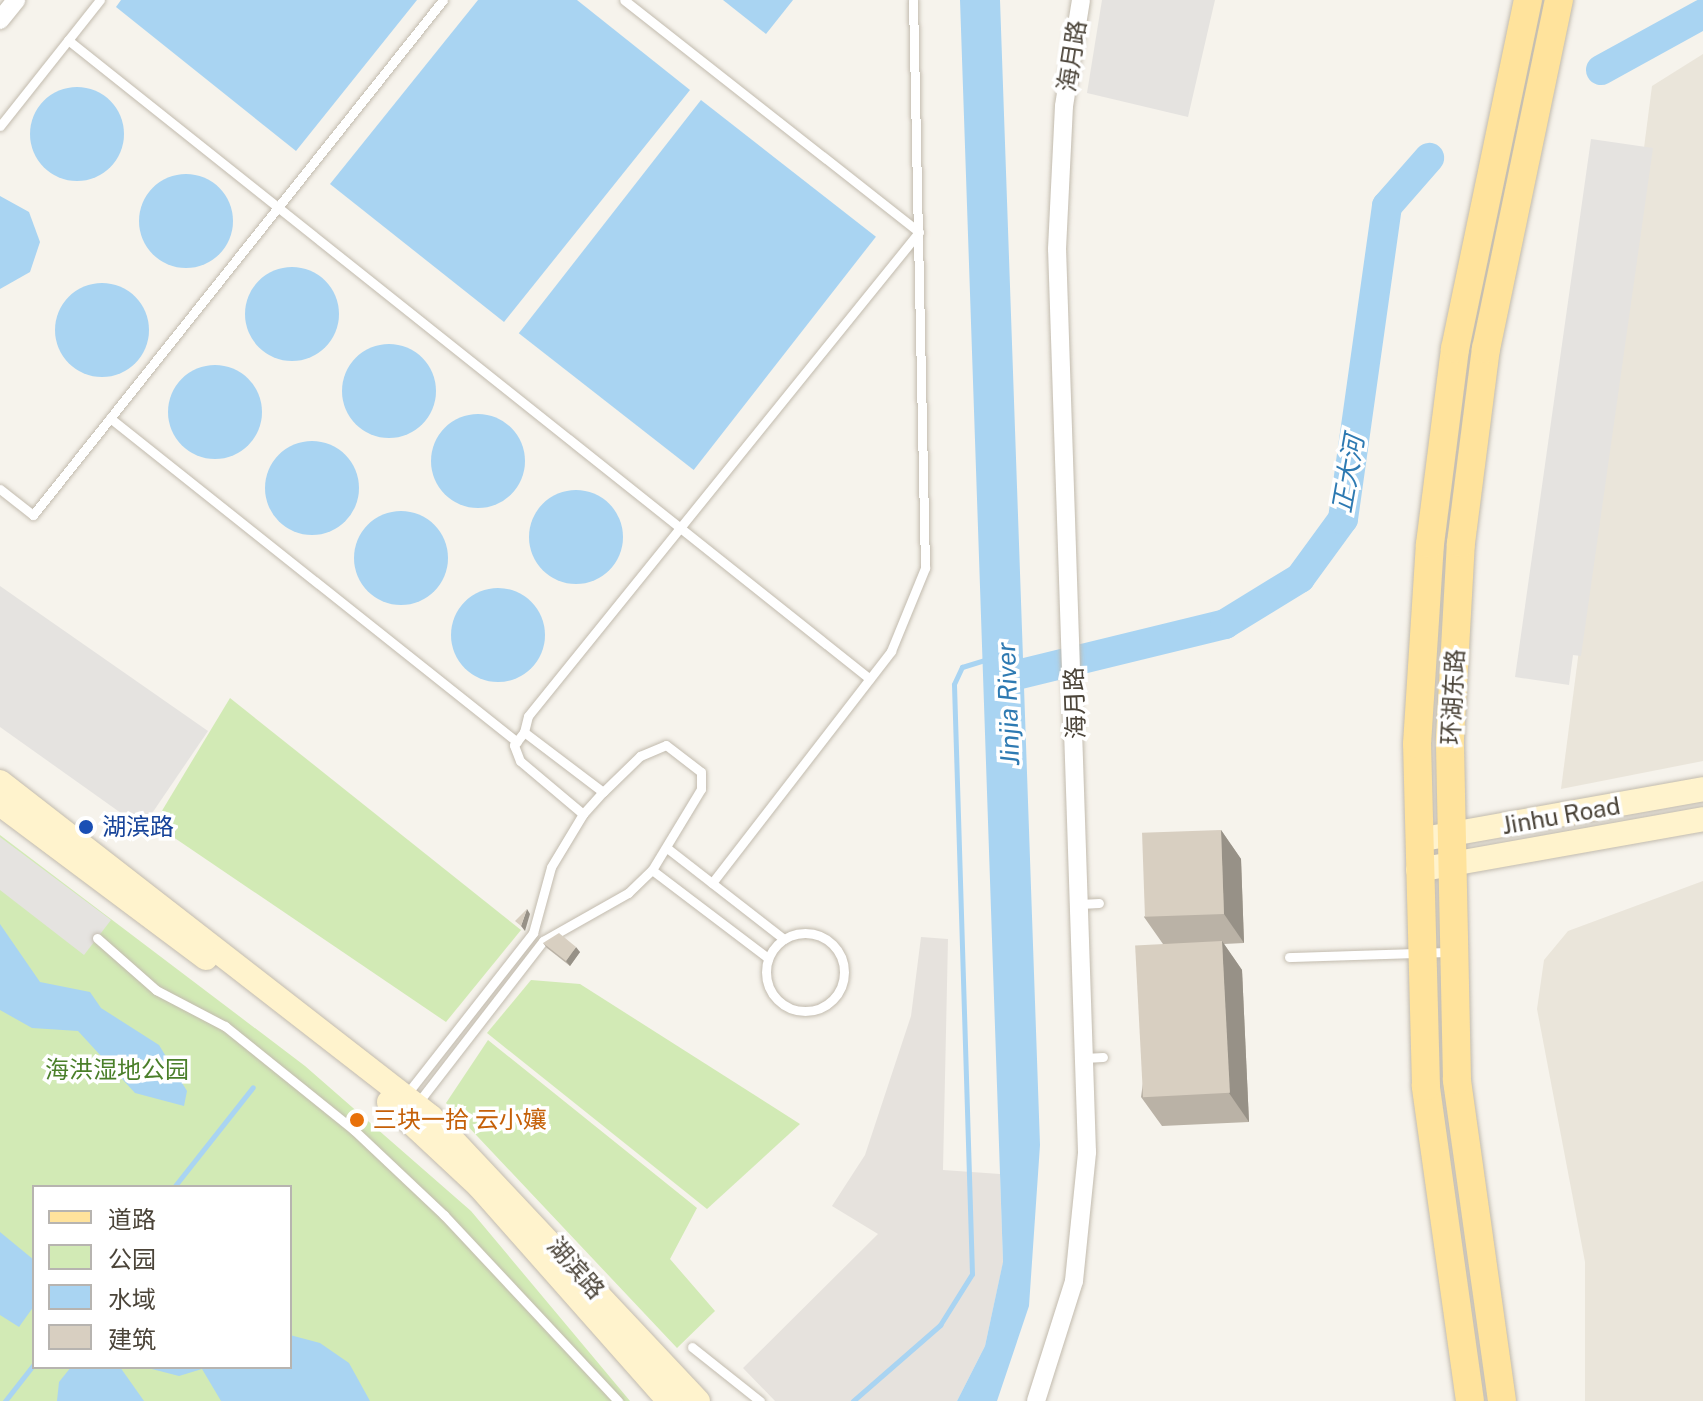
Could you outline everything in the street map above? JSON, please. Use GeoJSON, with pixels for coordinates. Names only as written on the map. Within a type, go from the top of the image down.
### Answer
{"type":"FeatureCollection","features":[{"type":"Feature","properties":{"kind":"main road","name":"环湖东路"},"geometry":{"type":"LineString","coordinates":[[1470,1401],[1440,1204],[1419,954],[1418,840],[1430,544],[1455,349],[1528,0]]}},
{"type":"Feature","properties":{"kind":"main road","name":"环湖东路"},"geometry":{"type":"LineString","coordinates":[[1502,1401],[1472,1211],[1450,952],[1450,834],[1461,543],[1484,364],[1559,0]]}},
{"type":"Feature","properties":{"kind":"main road","name":"湖滨路"},"geometry":{"type":"LineString","coordinates":[[0,782],[411,1099],[514,1198],[698,1401]]}},
{"type":"Feature","properties":{"kind":"main road","name":"Jinhu Road"},"geometry":{"type":"LineString","coordinates":[[1418,840],[1703,789]]}},
{"type":"Feature","properties":{"kind":"main road","name":"湖滨路"},"geometry":{"type":"LineString","coordinates":[[0,804],[395,1106],[479,1186],[666,1400]]}},
{"type":"Feature","properties":{"kind":"main road","name":"Jinhu Road"},"geometry":{"type":"LineString","coordinates":[[1418,870],[1703,819]]}},
{"type":"Feature","properties":{"kind":"street"},"geometry":{"type":"LineString","coordinates":[[0,20],[16,0]]}},
{"type":"Feature","properties":{"kind":"street","name":"海月路"},"geometry":{"type":"LineString","coordinates":[[1036,1401],[1059,1340],[1082,1229],[1090,904],[1075,705],[1057,249],[1064,106],[1081,0]]}},
{"type":"Feature","properties":{"kind":"lane"},"geometry":{"type":"LineString","coordinates":[[0,126],[100,0]]}},
{"type":"Feature","properties":{"kind":"lane"},"geometry":{"type":"LineString","coordinates":[[0,489],[33,515],[443,0]]}},
{"type":"Feature","properties":{"kind":"lane"},"geometry":{"type":"LineString","coordinates":[[624,0],[919,232]]}},
{"type":"Feature","properties":{"kind":"lane"},"geometry":{"type":"LineString","coordinates":[[712,883],[870,679],[906,623],[925,568],[911,2]]}},
{"type":"Feature","properties":{"kind":"lane"},"geometry":{"type":"LineString","coordinates":[[68,40],[870,679]]}},
{"type":"Feature","properties":{"kind":"lane"},"geometry":{"type":"LineString","coordinates":[[517,742],[524,732],[528,716],[919,232]]}},
{"type":"Feature","properties":{"kind":"lane"},"geometry":{"type":"LineString","coordinates":[[110,418],[517,742],[520,761],[583,814]]}},
{"type":"Feature","properties":{"kind":"lane"},"geometry":{"type":"LineString","coordinates":[[524,732],[603,792]]}},
{"type":"Feature","properties":{"kind":"lane"},"geometry":{"type":"LineString","coordinates":[[666,745],[701,772],[701,789],[652,870],[628,893],[543,941],[411,1099],[533,933],[551,867],[583,814],[640,756],[666,745]]}},
{"type":"Feature","properties":{"kind":"lane"},"geometry":{"type":"LineString","coordinates":[[667,848],[784,939]]}},
{"type":"Feature","properties":{"kind":"lane"},"geometry":{"type":"LineString","coordinates":[[652,870],[768,958]]}},
{"type":"Feature","properties":{"kind":"lane"},"geometry":{"type":"LineString","coordinates":[[808,933],[832,943],[844,978],[833,1001],[809,1012],[783,1005],[767,984],[768,958],[784,939],[808,933]]}},
{"type":"Feature","properties":{"kind":"lane"},"geometry":{"type":"LineString","coordinates":[[97,938],[156,990],[225,1026],[354,1130],[444,1215],[618,1401]]}},
{"type":"Feature","properties":{"kind":"lane"},"geometry":{"type":"LineString","coordinates":[[1289,957],[1450,952]]}},
{"type":"Feature","properties":{"kind":"lane"},"geometry":{"type":"LineString","coordinates":[[1084,1058],[1103,1057]]}},
{"type":"Feature","properties":{"kind":"lane"},"geometry":{"type":"LineString","coordinates":[[692,1347],[760,1401]]}},
{"type":"Feature","properties":{"kind":"shaded area"},"geometry":{"type":"Polygon","coordinates":[[[1102,0],[1215,0],[1188,117],[1087,93],[1102,0]]]}},
{"type":"Feature","properties":{"kind":"shaded area"},"geometry":{"type":"Polygon","coordinates":[[[1703,54],[1703,761],[1561,789],[1652,86],[1703,54]]]}},
{"type":"Feature","properties":{"kind":"shaded area"},"geometry":{"type":"Polygon","coordinates":[[[1591,139],[1653,148],[1581,656],[1573,655],[1569,685],[1515,677],[1591,139]]]}},
{"type":"Feature","properties":{"kind":"shaded area"},"geometry":{"type":"Polygon","coordinates":[[[0,586],[208,731],[142,828],[0,727],[0,586]]]}},
{"type":"Feature","properties":{"kind":"shaded area"},"geometry":{"type":"Polygon","coordinates":[[[0,837],[111,920],[84,955],[0,890],[0,837]]]}},
{"type":"Feature","properties":{"kind":"shaded area"},"geometry":{"type":"Polygon","coordinates":[[[1703,881],[1703,1401],[1585,1401],[1585,1262],[1537,1009],[1544,960],[1568,931],[1703,881]]]}},
{"type":"Feature","properties":{"kind":"shaded area"},"geometry":{"type":"Polygon","coordinates":[[[921,937],[948,939],[943,1170],[1000,1174],[1003,1263],[985,1346],[957,1401],[775,1401],[743,1368],[878,1234],[832,1206],[865,1155],[911,1016],[921,937]]]}},
{"type":"Feature","properties":{"kind":"green space"},"geometry":{"type":"Polygon","coordinates":[[[230,698],[521,930],[446,1022],[154,824],[230,698]]]}},
{"type":"Feature","properties":{"kind":"green space","name":"海洪湿地公园"},"geometry":{"type":"Polygon","coordinates":[[[0,835],[305,1066],[471,1211],[630,1401],[0,1401],[0,835]]]}},
{"type":"Feature","properties":{"kind":"green space"},"geometry":{"type":"Polygon","coordinates":[[[531,980],[580,984],[800,1124],[707,1209],[487,1033],[531,980]]]}},
{"type":"Feature","properties":{"kind":"green space"},"geometry":{"type":"Polygon","coordinates":[[[488,1040],[697,1208],[670,1259],[715,1311],[677,1348],[446,1103],[488,1040]]]}},
{"type":"Feature","properties":{"kind":"water"},"geometry":{"type":"Polygon","coordinates":[[[121,0],[417,0],[296,151],[116,7],[121,0]]]}},
{"type":"Feature","properties":{"kind":"water"},"geometry":{"type":"Polygon","coordinates":[[[478,0],[577,0],[690,90],[504,322],[330,184],[478,0]]]}},
{"type":"Feature","properties":{"kind":"water"},"geometry":{"type":"Polygon","coordinates":[[[723,0],[793,0],[766,34],[723,0]]]}},
{"type":"Feature","properties":{"kind":"water","name":"Jinjia River"},"geometry":{"type":"Polygon","coordinates":[[[960,0],[1000,0],[1040,1145],[1029,1306],[997,1401],[957,1401],[985,1346],[1003,1262],[960,0]]]}},
{"type":"Feature","properties":{"kind":"water"},"geometry":{"type":"Polygon","coordinates":[[[68,87],[86,87],[111,100],[121,116],[124,134],[121,152],[111,168],[86,181],[68,181],[43,168],[30,143],[30,125],[43,100],[68,87]]]}},
{"type":"Feature","properties":{"kind":"water"},"geometry":{"type":"Polygon","coordinates":[[[701,100],[876,237],[694,470],[519,333],[701,100]]]}},
{"type":"Feature","properties":{"kind":"water"},"geometry":{"type":"Polygon","coordinates":[[[186,174],[204,177],[220,187],[230,203],[233,221],[230,239],[220,255],[204,265],[186,268],[168,265],[152,255],[142,239],[139,221],[142,203],[152,187],[168,177],[186,174]]]}},
{"type":"Feature","properties":{"kind":"water"},"geometry":{"type":"Polygon","coordinates":[[[0,196],[29,212],[40,242],[30,272],[0,289],[0,196]]]}},
{"type":"Feature","properties":{"kind":"water"},"geometry":{"type":"Polygon","coordinates":[[[283,267],[301,267],[326,280],[336,296],[339,314],[336,332],[326,348],[301,361],[283,361],[258,348],[245,323],[245,305],[258,280],[283,267]]]}},
{"type":"Feature","properties":{"kind":"water"},"geometry":{"type":"Polygon","coordinates":[[[102,283],[120,286],[136,296],[146,312],[149,330],[146,348],[136,364],[120,374],[102,377],[84,374],[68,364],[58,348],[55,330],[58,312],[68,296],[84,286],[102,283]]]}},
{"type":"Feature","properties":{"kind":"water"},"geometry":{"type":"Polygon","coordinates":[[[380,344],[398,344],[423,357],[433,373],[436,391],[433,409],[423,425],[398,438],[380,438],[355,425],[342,400],[342,382],[355,357],[380,344]]]}},
{"type":"Feature","properties":{"kind":"water"},"geometry":{"type":"Polygon","coordinates":[[[215,365],[233,368],[249,378],[259,394],[262,412],[259,430],[249,446],[233,456],[215,459],[197,456],[181,446],[171,430],[168,412],[171,394],[181,378],[197,368],[215,365]]]}},
{"type":"Feature","properties":{"kind":"water"},"geometry":{"type":"Polygon","coordinates":[[[469,414],[487,414],[512,427],[522,443],[525,461],[522,479],[512,495],[487,508],[469,508],[444,495],[431,470],[431,452],[444,427],[469,414]]]}},
{"type":"Feature","properties":{"kind":"water"},"geometry":{"type":"Polygon","coordinates":[[[312,441],[330,444],[346,454],[356,470],[359,488],[356,506],[346,522],[330,532],[312,535],[294,532],[278,522],[268,506],[265,488],[268,470],[278,454],[294,444],[312,441]]]}},
{"type":"Feature","properties":{"kind":"water"},"geometry":{"type":"Polygon","coordinates":[[[576,490],[594,493],[610,503],[620,519],[623,537],[620,555],[610,571],[594,581],[576,584],[558,581],[542,571],[532,555],[529,537],[532,519],[542,503],[558,493],[576,490]]]}},
{"type":"Feature","properties":{"kind":"water"},"geometry":{"type":"Polygon","coordinates":[[[392,511],[410,511],[435,524],[445,540],[448,558],[445,576],[435,592],[410,605],[392,605],[367,592],[354,567],[354,549],[367,524],[392,511]]]}},
{"type":"Feature","properties":{"kind":"water"},"geometry":{"type":"Polygon","coordinates":[[[489,588],[507,588],[532,601],[542,617],[545,635],[542,653],[532,669],[507,682],[489,682],[464,669],[451,644],[451,626],[464,601],[489,588]]]}},
{"type":"Feature","properties":{"kind":"water"},"geometry":{"type":"Polygon","coordinates":[[[0,924],[40,982],[90,992],[101,1008],[159,1045],[187,1091],[184,1106],[135,1093],[78,1031],[32,1028],[0,1010],[0,924]]]}},
{"type":"Feature","properties":{"kind":"water"},"geometry":{"type":"Polygon","coordinates":[[[0,1232],[32,1258],[32,1309],[19,1327],[0,1315],[0,1232]]]}},
{"type":"Feature","properties":{"kind":"water"},"geometry":{"type":"Polygon","coordinates":[[[292,1336],[320,1343],[349,1363],[370,1401],[221,1401],[202,1369],[292,1369],[292,1336]]]}},
{"type":"Feature","properties":{"kind":"water"},"geometry":{"type":"Polygon","coordinates":[[[69,1369],[121,1369],[144,1401],[57,1401],[59,1382],[69,1369]]]}},
{"type":"Feature","properties":{"kind":"water"},"geometry":{"type":"Polygon","coordinates":[[[152,1369],[202,1369],[179,1376],[152,1369]]]}},
{"type":"Feature","properties":{"kind":"building"},"geometry":{"type":"Polygon","coordinates":[[[1221,830],[1224,914],[1145,917],[1142,833],[1221,830]]]}},
{"type":"Feature","properties":{"kind":"building"},"geometry":{"type":"Polygon","coordinates":[[[527,909],[521,926],[515,921],[527,909]]]}},
{"type":"Feature","properties":{"kind":"building"},"geometry":{"type":"Polygon","coordinates":[[[559,933],[576,947],[566,961],[543,943],[559,933]]]}},
{"type":"Feature","properties":{"kind":"building"},"geometry":{"type":"Polygon","coordinates":[[[1222,941],[1230,1093],[1143,1097],[1135,946],[1222,941]]]}},
{"type":"Feature","properties":{"kind":"waterway","name":"正大河"},"geometry":{"type":"LineString","coordinates":[[1601,70],[1703,14]]}},
{"type":"Feature","properties":{"kind":"waterway","name":"正大河"},"geometry":{"type":"LineString","coordinates":[[1004,678],[1225,624],[1300,578],[1343,519],[1387,206],[1429,158]]}},
{"type":"Feature","properties":{"kind":"waterway","name":"Jinjia River"},"geometry":{"type":"LineString","coordinates":[[853,1401],[940,1325],[972,1274],[954,684],[962,667],[991,658]]}},
{"type":"Feature","properties":{"kind":"waterway"},"geometry":{"type":"LineString","coordinates":[[176,1185],[253,1087]]}},
{"type":"Feature","properties":{"kind":"waterway"},"geometry":{"type":"LineString","coordinates":[[5,1401],[32,1367]]}},
{"type":"Feature","properties":{"kind":"place","name":"湖滨路"},"geometry":{"type":"Point","coordinates":[86,827]}},
{"type":"Feature","properties":{"kind":"place","name":"三块一拾 云小孃"},"geometry":{"type":"Point","coordinates":[357,1120]}}]}
